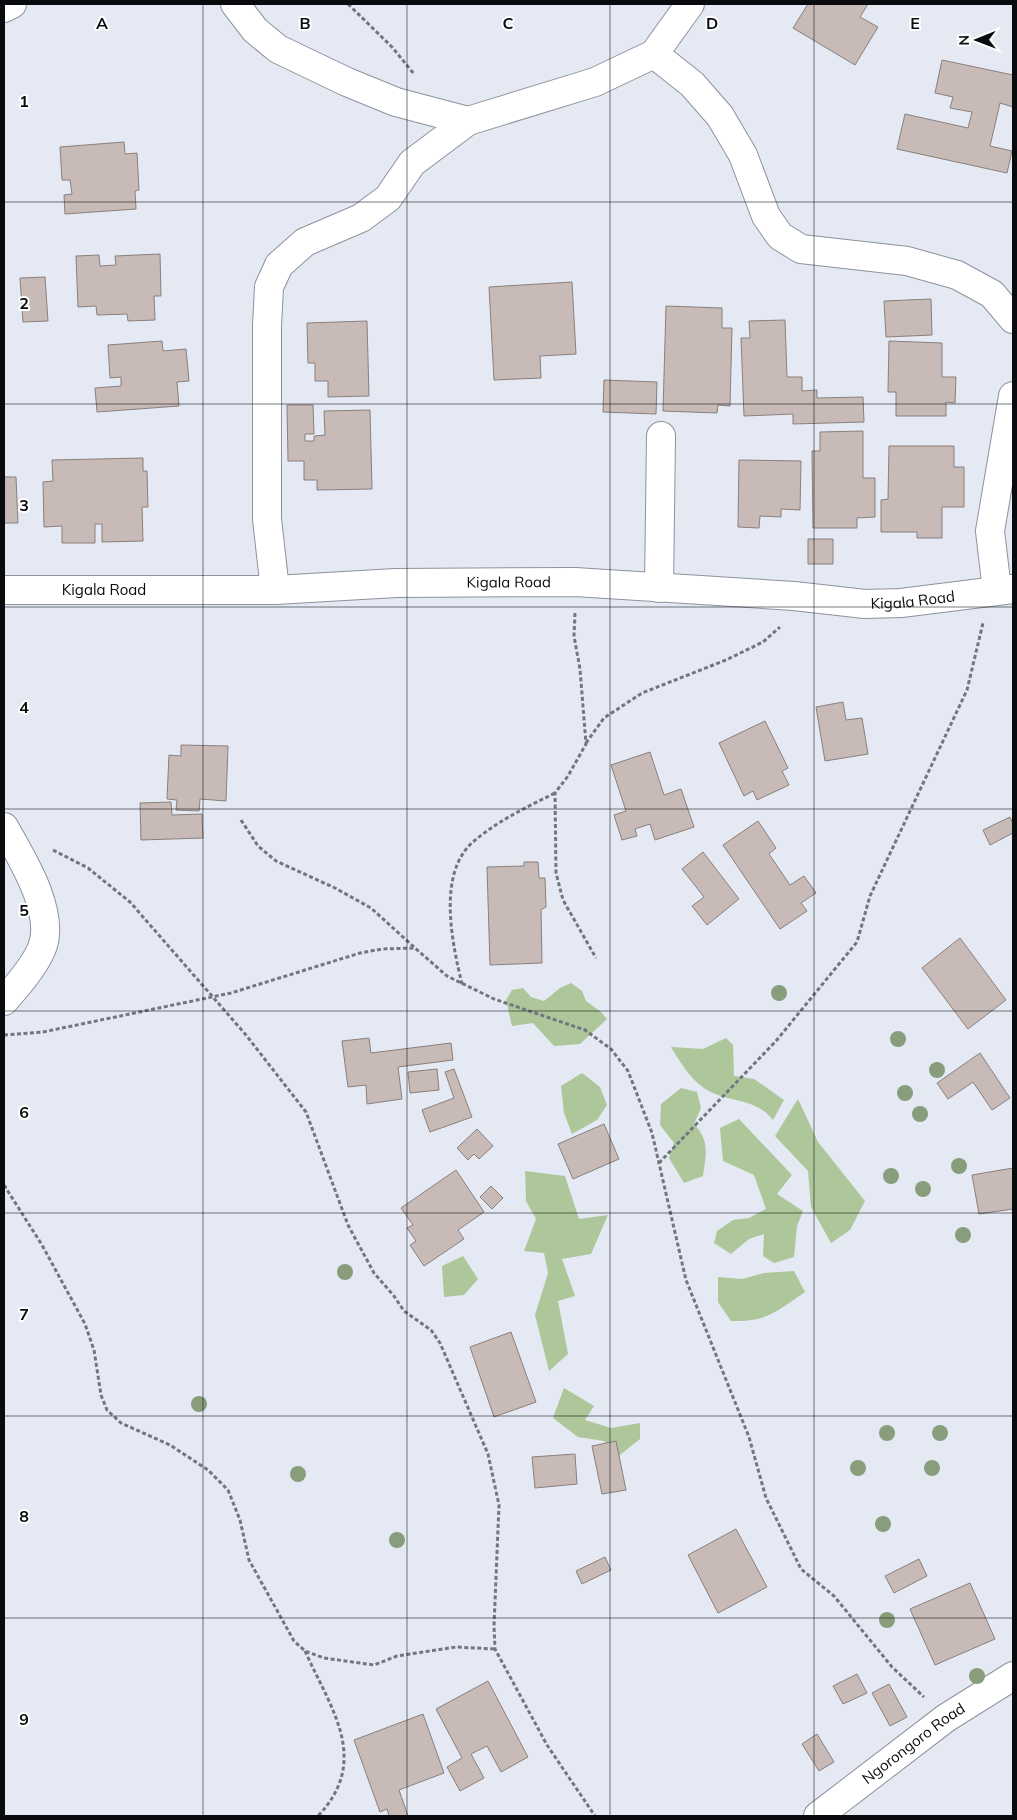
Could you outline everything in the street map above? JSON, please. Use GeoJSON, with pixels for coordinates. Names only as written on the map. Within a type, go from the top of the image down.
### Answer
{"type":"FeatureCollection","features":[{"type":"Feature","properties":{"kind":"street"},"geometry":{"type":"LineString","coordinates":[[4,8],[12,4]]}},
{"type":"Feature","properties":{"kind":"street"},"geometry":{"type":"LineString","coordinates":[[236,4],[255,30],[278,48],[348,82],[396,102],[468,121]]}},
{"type":"Feature","properties":{"kind":"street"},"geometry":{"type":"LineString","coordinates":[[275,590],[267,520],[269,287],[279,264],[305,242],[361,218],[388,198],[412,163],[468,121],[595,82],[654,54],[690,4]]}},
{"type":"Feature","properties":{"kind":"street"},"geometry":{"type":"LineString","coordinates":[[654,54],[692,84],[720,116],[743,155],[766,216],[780,236],[801,249],[907,261],[958,275],[992,294],[1013,319]]}},
{"type":"Feature","properties":{"kind":"street"},"geometry":{"type":"LineString","coordinates":[[1001,590],[990,531],[1013,396]]}},
{"type":"Feature","properties":{"kind":"street"},"geometry":{"type":"LineString","coordinates":[[658,588],[661,436]]}},
{"type":"Feature","properties":{"kind":"street","name":"Kigala Road"},"geometry":{"type":"LineString","coordinates":[[4,590],[275,590],[396,583],[575,582],[813,598],[874,604],[901,603],[1001,590]]}},
{"type":"Feature","properties":{"kind":"street"},"geometry":{"type":"LineString","coordinates":[[4,827],[27,866],[40,900],[44,923],[42,948],[19,984],[4,1001]]}},
{"type":"Feature","properties":{"kind":"street","name":"Ngorongoro Road"},"geometry":{"type":"LineString","coordinates":[[818,1816],[946,1718],[1013,1676]]}},
{"type":"Feature","properties":{"kind":"path"},"geometry":{"type":"LineString","coordinates":[[348,4],[392,46],[415,75]]}},
{"type":"Feature","properties":{"kind":"path"},"geometry":{"type":"LineString","coordinates":[[575,582],[574,636],[580,669],[586,744]]}},
{"type":"Feature","properties":{"kind":"path"},"geometry":{"type":"LineString","coordinates":[[659,1164],[776,1041],[857,942],[870,896],[967,690],[1001,590]]}},
{"type":"Feature","properties":{"kind":"path"},"geometry":{"type":"LineString","coordinates":[[462,984],[450,914],[453,875],[472,843],[491,829],[555,793],[568,776],[586,744],[604,718],[642,692],[726,660],[763,642],[813,598]]}},
{"type":"Feature","properties":{"kind":"path"},"geometry":{"type":"LineString","coordinates":[[555,793],[554,836],[558,882],[563,900],[596,958]]}},
{"type":"Feature","properties":{"kind":"path"},"geometry":{"type":"LineString","coordinates":[[242,820],[258,846],[276,861],[335,888],[371,908],[447,976],[494,999],[585,1030],[611,1049],[628,1071],[652,1133],[686,1280],[749,1437],[766,1498],[802,1569],[834,1596],[892,1667],[946,1718]]}},
{"type":"Feature","properties":{"kind":"path"},"geometry":{"type":"LineString","coordinates":[[46,846],[88,868],[130,902],[210,997],[246,1035],[306,1112],[348,1225],[374,1273],[404,1311],[431,1330],[440,1343],[488,1454],[499,1505],[494,1626],[495,1649],[547,1745],[595,1816]]}},
{"type":"Feature","properties":{"kind":"path"},"geometry":{"type":"LineString","coordinates":[[4,1035],[27,1035],[231,993],[360,953],[382,949],[415,948]]}},
{"type":"Feature","properties":{"kind":"path"},"geometry":{"type":"LineString","coordinates":[[4,1185],[42,1244],[84,1324],[94,1350],[101,1395],[107,1410],[121,1423],[170,1446],[208,1470],[228,1490],[240,1520],[249,1560],[294,1641],[305,1651],[324,1658],[374,1665],[397,1656],[456,1647],[495,1649]]}},
{"type":"Feature","properties":{"kind":"path"},"geometry":{"type":"LineString","coordinates":[[305,1651],[340,1729],[345,1751],[344,1773],[333,1801],[318,1816]]}},
{"type":"Feature","properties":{"kind":"green space"},"geometry":{"type":"Polygon","coordinates":[[[571,983],[582,991],[586,1001],[607,1019],[580,1044],[554,1046],[533,1023],[512,1026],[506,1000],[512,990],[523,988],[531,997],[544,1001],[560,988],[571,983]]]}},
{"type":"Feature","properties":{"kind":"green space"},"geometry":{"type":"Polygon","coordinates":[[[726,1038],[733,1045],[734,1076],[754,1079],[784,1100],[773,1120],[767,1113],[753,1105],[713,1093],[700,1085],[679,1061],[671,1047],[703,1049],[726,1038]]]}},
{"type":"Feature","properties":{"kind":"green space"},"geometry":{"type":"Polygon","coordinates":[[[582,1073],[600,1087],[607,1105],[597,1120],[572,1134],[564,1113],[561,1086],[582,1073]]]}},
{"type":"Feature","properties":{"kind":"green space"},"geometry":{"type":"Polygon","coordinates":[[[681,1088],[697,1092],[701,1108],[694,1124],[703,1136],[706,1148],[703,1176],[684,1183],[669,1158],[674,1143],[660,1125],[661,1104],[681,1088]]]}},
{"type":"Feature","properties":{"kind":"green space"},"geometry":{"type":"Polygon","coordinates":[[[798,1099],[818,1142],[865,1201],[850,1230],[831,1243],[811,1207],[808,1171],[775,1136],[798,1099]]]}},
{"type":"Feature","properties":{"kind":"green space"},"geometry":{"type":"Polygon","coordinates":[[[739,1119],[792,1175],[777,1194],[803,1211],[797,1226],[794,1257],[774,1263],[763,1256],[764,1234],[749,1239],[731,1254],[714,1243],[717,1231],[733,1220],[749,1218],[766,1209],[754,1175],[723,1161],[720,1128],[739,1119]]]}},
{"type":"Feature","properties":{"kind":"green space"},"geometry":{"type":"Polygon","coordinates":[[[525,1171],[565,1176],[579,1219],[608,1215],[591,1254],[562,1259],[575,1296],[558,1301],[568,1354],[549,1371],[535,1315],[548,1273],[544,1253],[524,1251],[536,1219],[526,1201],[525,1171]]]}},
{"type":"Feature","properties":{"kind":"green space"},"geometry":{"type":"Polygon","coordinates":[[[463,1256],[478,1279],[464,1295],[444,1297],[442,1266],[463,1256]]]}},
{"type":"Feature","properties":{"kind":"green space"},"geometry":{"type":"Polygon","coordinates":[[[794,1271],[805,1292],[771,1314],[754,1320],[731,1321],[718,1302],[718,1277],[742,1279],[764,1273],[794,1271]]]}},
{"type":"Feature","properties":{"kind":"green space"},"geometry":{"type":"Polygon","coordinates":[[[564,1388],[594,1406],[585,1420],[611,1428],[640,1423],[640,1439],[615,1459],[604,1441],[578,1437],[553,1418],[564,1388]]]}},
{"type":"Feature","properties":{"kind":"building"},"geometry":{"type":"Polygon","coordinates":[[[808,4],[868,4],[860,17],[878,27],[855,65],[793,28],[808,4]]]}},
{"type":"Feature","properties":{"kind":"building"},"geometry":{"type":"Polygon","coordinates":[[[942,60],[1013,75],[1013,107],[1000,103],[990,146],[1012,151],[1007,173],[897,149],[905,114],[968,128],[972,112],[950,108],[953,97],[935,93],[942,60]]]}},
{"type":"Feature","properties":{"kind":"building"},"geometry":{"type":"Polygon","coordinates":[[[124,142],[125,154],[137,153],[139,190],[135,191],[136,209],[65,214],[64,195],[72,194],[70,180],[62,180],[60,147],[124,142]]]}},
{"type":"Feature","properties":{"kind":"building"},"geometry":{"type":"Polygon","coordinates":[[[160,254],[161,296],[154,296],[155,320],[128,321],[127,314],[97,315],[96,306],[78,307],[76,256],[99,255],[100,266],[116,265],[115,256],[160,254]]]}},
{"type":"Feature","properties":{"kind":"building"},"geometry":{"type":"Polygon","coordinates":[[[45,277],[48,321],[23,322],[20,278],[45,277]]]}},
{"type":"Feature","properties":{"kind":"building"},"geometry":{"type":"Polygon","coordinates":[[[572,282],[576,354],[540,356],[541,378],[494,380],[489,287],[572,282]]]}},
{"type":"Feature","properties":{"kind":"building"},"geometry":{"type":"Polygon","coordinates":[[[931,299],[932,335],[886,337],[884,301],[931,299]]]}},
{"type":"Feature","properties":{"kind":"building"},"geometry":{"type":"Polygon","coordinates":[[[666,306],[722,308],[722,328],[732,328],[730,406],[718,405],[717,413],[663,411],[666,306]]]}},
{"type":"Feature","properties":{"kind":"building"},"geometry":{"type":"Polygon","coordinates":[[[785,320],[787,377],[802,377],[802,391],[817,390],[817,398],[863,397],[864,422],[793,424],[793,414],[744,416],[741,338],[750,338],[749,321],[785,320]]]}},
{"type":"Feature","properties":{"kind":"building"},"geometry":{"type":"Polygon","coordinates":[[[367,321],[369,396],[328,397],[328,381],[315,381],[315,363],[308,363],[307,323],[367,321]]]}},
{"type":"Feature","properties":{"kind":"building"},"geometry":{"type":"Polygon","coordinates":[[[162,341],[163,351],[186,349],[189,381],[177,382],[179,406],[97,412],[95,388],[121,386],[121,377],[110,378],[108,345],[162,341]]]}},
{"type":"Feature","properties":{"kind":"building"},"geometry":{"type":"Polygon","coordinates":[[[889,341],[942,343],[942,377],[956,377],[955,403],[946,402],[946,416],[896,416],[896,392],[888,392],[889,341]]]}},
{"type":"Feature","properties":{"kind":"building"},"geometry":{"type":"Polygon","coordinates":[[[604,380],[657,382],[656,414],[603,412],[604,380]]]}},
{"type":"Feature","properties":{"kind":"building"},"geometry":{"type":"Polygon","coordinates":[[[287,405],[313,405],[314,434],[305,434],[305,441],[314,441],[314,436],[325,435],[324,411],[370,410],[372,489],[317,490],[317,480],[304,480],[304,461],[288,461],[287,405]]]}},
{"type":"Feature","properties":{"kind":"building"},"geometry":{"type":"Polygon","coordinates":[[[863,431],[863,478],[875,478],[875,517],[857,518],[857,528],[813,528],[812,451],[820,451],[820,432],[863,431]]]}},
{"type":"Feature","properties":{"kind":"building"},"geometry":{"type":"Polygon","coordinates":[[[889,446],[954,446],[954,467],[964,467],[964,507],[942,507],[942,538],[917,538],[917,532],[881,532],[881,500],[888,499],[889,446]]]}},
{"type":"Feature","properties":{"kind":"building"},"geometry":{"type":"Polygon","coordinates":[[[143,458],[143,471],[147,471],[148,507],[142,507],[143,541],[102,542],[102,524],[95,524],[95,543],[62,543],[62,526],[44,527],[43,482],[53,481],[52,460],[143,458]]]}},
{"type":"Feature","properties":{"kind":"building"},"geometry":{"type":"Polygon","coordinates":[[[739,460],[801,461],[800,510],[781,509],[781,517],[760,516],[759,528],[738,527],[739,460]]]}},
{"type":"Feature","properties":{"kind":"building"},"geometry":{"type":"Polygon","coordinates":[[[4,477],[16,477],[18,523],[4,523],[4,477]]]}},
{"type":"Feature","properties":{"kind":"building"},"geometry":{"type":"Polygon","coordinates":[[[808,539],[833,539],[833,564],[808,564],[808,539]]]}},
{"type":"Feature","properties":{"kind":"building"},"geometry":{"type":"Polygon","coordinates":[[[843,702],[846,720],[862,718],[868,754],[825,761],[816,707],[843,702]]]}},
{"type":"Feature","properties":{"kind":"building"},"geometry":{"type":"Polygon","coordinates":[[[765,721],[788,768],[782,771],[789,785],[757,800],[753,791],[744,796],[719,743],[765,721]]]}},
{"type":"Feature","properties":{"kind":"building"},"geometry":{"type":"Polygon","coordinates":[[[181,745],[228,746],[226,801],[200,799],[199,811],[176,810],[177,800],[167,799],[169,755],[181,756],[181,745]]]}},
{"type":"Feature","properties":{"kind":"building"},"geometry":{"type":"Polygon","coordinates":[[[650,752],[664,795],[681,789],[694,827],[655,840],[650,824],[635,829],[637,836],[622,840],[614,815],[626,811],[611,765],[650,752]]]}},
{"type":"Feature","properties":{"kind":"building"},"geometry":{"type":"Polygon","coordinates":[[[171,802],[172,815],[202,814],[203,838],[141,840],[140,803],[171,802]]]}},
{"type":"Feature","properties":{"kind":"building"},"geometry":{"type":"Polygon","coordinates":[[[1010,817],[1013,824],[1013,833],[990,845],[983,830],[1010,817]]]}},
{"type":"Feature","properties":{"kind":"building"},"geometry":{"type":"Polygon","coordinates":[[[758,821],[776,848],[769,854],[790,885],[804,876],[816,893],[801,903],[807,911],[780,929],[723,845],[758,821]]]}},
{"type":"Feature","properties":{"kind":"building"},"geometry":{"type":"Polygon","coordinates":[[[703,852],[739,899],[707,925],[692,906],[704,897],[682,869],[703,852]]]}},
{"type":"Feature","properties":{"kind":"building"},"geometry":{"type":"Polygon","coordinates":[[[524,862],[538,862],[539,878],[545,878],[546,907],[541,910],[542,963],[490,965],[487,867],[524,866],[524,862]]]}},
{"type":"Feature","properties":{"kind":"building"},"geometry":{"type":"Polygon","coordinates":[[[960,938],[1006,1000],[968,1029],[922,968],[960,938]]]}},
{"type":"Feature","properties":{"kind":"building"},"geometry":{"type":"Polygon","coordinates":[[[369,1038],[371,1053],[451,1043],[453,1060],[398,1067],[402,1099],[367,1104],[366,1085],[348,1087],[342,1041],[369,1038]]]}},
{"type":"Feature","properties":{"kind":"building"},"geometry":{"type":"Polygon","coordinates":[[[980,1053],[1010,1098],[992,1110],[973,1082],[948,1099],[937,1083],[980,1053]]]}},
{"type":"Feature","properties":{"kind":"building"},"geometry":{"type":"Polygon","coordinates":[[[437,1069],[439,1090],[410,1093],[408,1072],[437,1069]]]}},
{"type":"Feature","properties":{"kind":"building"},"geometry":{"type":"Polygon","coordinates":[[[454,1069],[472,1117],[430,1132],[422,1110],[454,1098],[445,1072],[454,1069]]]}},
{"type":"Feature","properties":{"kind":"building"},"geometry":{"type":"Polygon","coordinates":[[[604,1124],[619,1159],[573,1179],[558,1144],[604,1124]]]}},
{"type":"Feature","properties":{"kind":"building"},"geometry":{"type":"Polygon","coordinates":[[[477,1129],[493,1146],[479,1159],[474,1154],[468,1160],[457,1148],[477,1129]]]}},
{"type":"Feature","properties":{"kind":"building"},"geometry":{"type":"Polygon","coordinates":[[[1013,1168],[1013,1209],[979,1214],[972,1175],[1013,1168]]]}},
{"type":"Feature","properties":{"kind":"building"},"geometry":{"type":"Polygon","coordinates":[[[456,1170],[484,1212],[458,1230],[464,1239],[424,1266],[410,1245],[416,1241],[407,1228],[413,1225],[401,1208],[456,1170]]]}},
{"type":"Feature","properties":{"kind":"building"},"geometry":{"type":"Polygon","coordinates":[[[491,1186],[503,1198],[492,1209],[480,1197],[491,1186]]]}},
{"type":"Feature","properties":{"kind":"building"},"geometry":{"type":"Polygon","coordinates":[[[511,1332],[536,1402],[494,1417],[470,1347],[511,1332]]]}},
{"type":"Feature","properties":{"kind":"building"},"geometry":{"type":"Polygon","coordinates":[[[616,1441],[626,1490],[602,1494],[592,1446],[616,1441]]]}},
{"type":"Feature","properties":{"kind":"building"},"geometry":{"type":"Polygon","coordinates":[[[575,1454],[577,1484],[535,1488],[532,1457],[575,1454]]]}},
{"type":"Feature","properties":{"kind":"building"},"geometry":{"type":"Polygon","coordinates":[[[736,1529],[767,1587],[718,1613],[688,1555],[736,1529]]]}},
{"type":"Feature","properties":{"kind":"building"},"geometry":{"type":"Polygon","coordinates":[[[605,1557],[611,1570],[582,1584],[576,1571],[605,1557]]]}},
{"type":"Feature","properties":{"kind":"building"},"geometry":{"type":"Polygon","coordinates":[[[919,1559],[927,1576],[894,1593],[885,1576],[919,1559]]]}},
{"type":"Feature","properties":{"kind":"building"},"geometry":{"type":"Polygon","coordinates":[[[970,1583],[995,1639],[935,1665],[910,1609],[970,1583]]]}},
{"type":"Feature","properties":{"kind":"building"},"geometry":{"type":"Polygon","coordinates":[[[857,1674],[867,1693],[843,1704],[833,1686],[857,1674]]]}},
{"type":"Feature","properties":{"kind":"building"},"geometry":{"type":"Polygon","coordinates":[[[488,1681],[528,1757],[501,1772],[487,1746],[471,1754],[484,1778],[460,1791],[447,1767],[462,1758],[436,1709],[488,1681]]]}},
{"type":"Feature","properties":{"kind":"building"},"geometry":{"type":"Polygon","coordinates":[[[889,1684],[907,1717],[890,1726],[872,1693],[889,1684]]]}},
{"type":"Feature","properties":{"kind":"building"},"geometry":{"type":"Polygon","coordinates":[[[423,1714],[444,1773],[399,1790],[408,1816],[389,1816],[387,1809],[380,1812],[354,1740],[423,1714]]]}},
{"type":"Feature","properties":{"kind":"building"},"geometry":{"type":"Polygon","coordinates":[[[817,1734],[834,1762],[819,1771],[802,1744],[817,1734]]]}}]}
